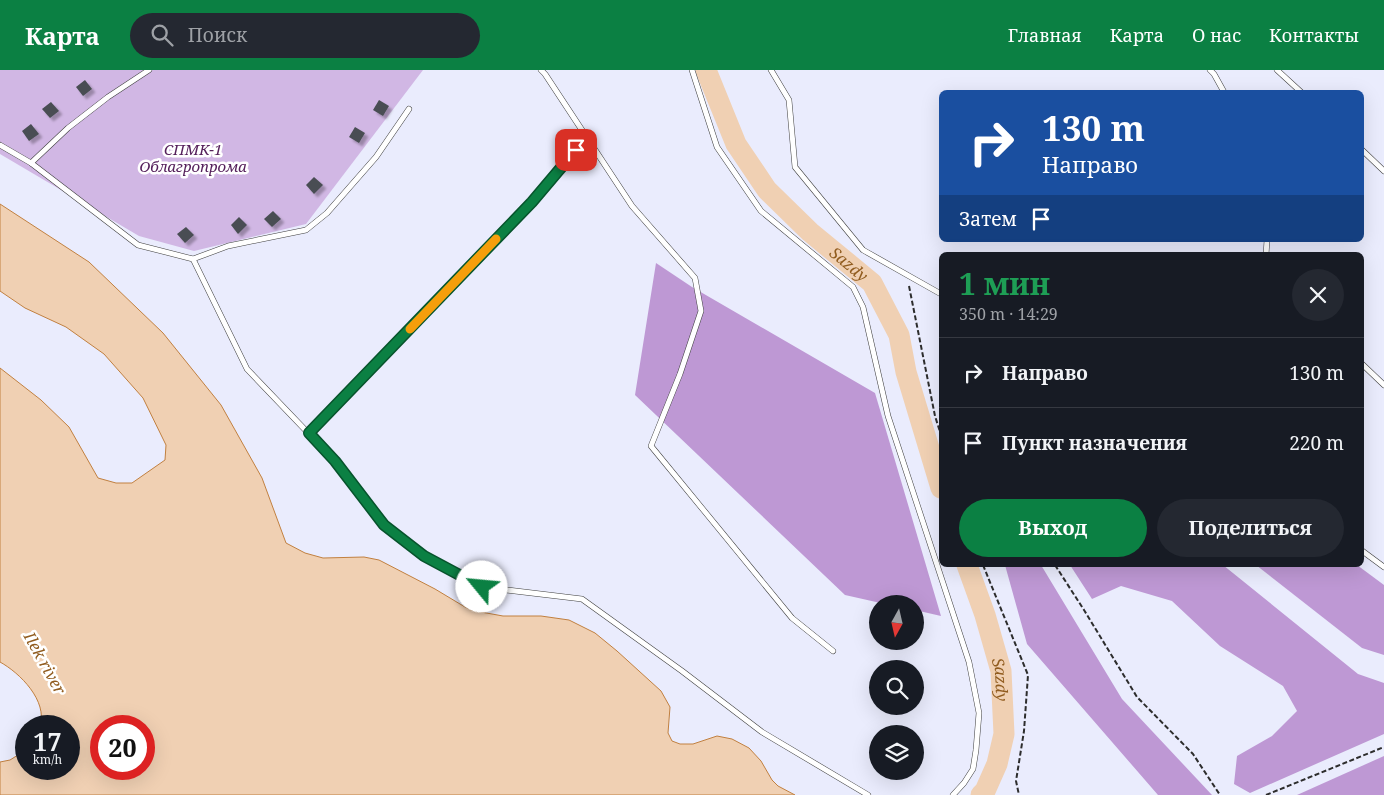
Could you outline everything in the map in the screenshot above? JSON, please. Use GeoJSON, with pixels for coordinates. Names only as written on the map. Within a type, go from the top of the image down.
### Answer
{"type":"FeatureCollection","features":[{"type":"Feature","properties":{"kind":"lane"},"geometry":{"type":"LineString","coordinates":[[31,163],[68,128],[108,97],[149,70]]}},
{"type":"Feature","properties":{"kind":"lane"},"geometry":{"type":"LineString","coordinates":[[541,70],[632,206],[695,278],[701,311],[680,374],[651,446],[792,618],[834,652]]}},
{"type":"Feature","properties":{"kind":"lane"},"geometry":{"type":"LineString","coordinates":[[692,70],[717,147],[761,211],[854,287],[863,307],[888,416],[969,662],[979,713],[976,750],[972,768],[964,783],[953,795]]}},
{"type":"Feature","properties":{"kind":"lane"},"geometry":{"type":"LineString","coordinates":[[771,70],[789,100],[795,167],[863,250],[939,293]]}},
{"type":"Feature","properties":{"kind":"lane"},"geometry":{"type":"LineString","coordinates":[[1210,70],[1223,90]]}},
{"type":"Feature","properties":{"kind":"lane"},"geometry":{"type":"LineString","coordinates":[[1277,70],[1299,90]]}},
{"type":"Feature","properties":{"kind":"lane"},"geometry":{"type":"LineString","coordinates":[[0,145],[31,163],[138,244],[193,259],[228,246],[306,230],[327,213],[376,157],[409,108]]}},
{"type":"Feature","properties":{"kind":"lane"},"geometry":{"type":"LineString","coordinates":[[309,433],[532,202],[587,137]]}},
{"type":"Feature","properties":{"kind":"lane"},"geometry":{"type":"LineString","coordinates":[[1364,152],[1384,171]]}},
{"type":"Feature","properties":{"kind":"lane"},"geometry":{"type":"LineString","coordinates":[[193,259],[248,369],[335,461],[384,525],[424,556],[482,587],[582,599],[682,670],[762,732],[868,795]]}},
{"type":"Feature","properties":{"kind":"lane"},"geometry":{"type":"LineString","coordinates":[[1364,366],[1384,385]]}},
{"type":"Feature","properties":{"kind":"lane"},"geometry":{"type":"LineString","coordinates":[[1364,552],[1384,567]]}},
{"type":"Feature","properties":{"kind":"path"},"geometry":{"type":"LineString","coordinates":[[907,275],[939,429]]}},
{"type":"Feature","properties":{"kind":"path"},"geometry":{"type":"LineString","coordinates":[[984,567],[1028,675],[1024,731],[1016,781],[1019,795]]}},
{"type":"Feature","properties":{"kind":"path"},"geometry":{"type":"LineString","coordinates":[[1056,567],[1137,697],[1193,754],[1220,795]]}},
{"type":"Feature","properties":{"kind":"path"},"geometry":{"type":"LineString","coordinates":[[1266,795],[1384,747]]}},
{"type":"Feature","properties":{"kind":"green space","name":"СПМК-1 Облагропрома"},"geometry":{"type":"Polygon","coordinates":[[[0,70],[423,70],[306,224],[194,251],[139,236],[0,154],[0,70]]]}},
{"type":"Feature","properties":{"kind":"shaded area"},"geometry":{"type":"Polygon","coordinates":[[[656,263],[692,287],[875,393],[941,616],[924,612],[924,595],[869,595],[869,600],[845,595],[635,395],[656,263]]]}},
{"type":"Feature","properties":{"kind":"shaded area"},"geometry":{"type":"Polygon","coordinates":[[[1006,567],[1042,567],[1122,699],[1212,795],[1158,795],[1027,644],[1006,567]]]}},
{"type":"Feature","properties":{"kind":"shaded area"},"geometry":{"type":"Polygon","coordinates":[[[1071,567],[1225,567],[1358,674],[1384,683],[1384,734],[1250,793],[1234,784],[1237,756],[1272,736],[1297,711],[1283,686],[1220,646],[1172,601],[1121,586],[1092,599],[1071,567]]]}},
{"type":"Feature","properties":{"kind":"shaded area"},"geometry":{"type":"Polygon","coordinates":[[[1259,567],[1360,567],[1384,585],[1384,655],[1362,648],[1259,567]]]}},
{"type":"Feature","properties":{"kind":"shaded area"},"geometry":{"type":"Polygon","coordinates":[[[1384,756],[1384,795],[1297,795],[1384,756]]]}},
{"type":"Feature","properties":{"kind":"water","name":"Ilek river"},"geometry":{"type":"Polygon","coordinates":[[[0,204],[89,262],[163,333],[221,405],[262,478],[286,543],[305,553],[323,558],[364,557],[379,560],[435,589],[470,610],[503,616],[541,616],[569,620],[595,633],[661,691],[670,707],[668,733],[672,741],[680,744],[693,744],[717,736],[732,739],[749,748],[761,761],[772,780],[778,786],[795,795],[0,795],[0,762],[15,757],[15,780],[80,780],[80,715],[41,715],[36,698],[24,680],[0,662],[0,368],[41,400],[69,427],[98,478],[116,483],[132,483],[165,460],[166,445],[143,398],[104,354],[66,327],[25,308],[0,291],[0,204]]]}},
{"type":"Feature","properties":{"kind":"building"},"geometry":{"type":"Polygon","coordinates":[[[85,80],[92,89],[83,96],[76,87],[85,80]]]}},
{"type":"Feature","properties":{"kind":"building"},"geometry":{"type":"Polygon","coordinates":[[[379,100],[389,106],[383,116],[373,110],[379,100]]]}},
{"type":"Feature","properties":{"kind":"building"},"geometry":{"type":"Polygon","coordinates":[[[51,102],[59,111],[50,118],[42,109],[51,102]]]}},
{"type":"Feature","properties":{"kind":"building"},"geometry":{"type":"Polygon","coordinates":[[[31,124],[39,134],[29,141],[22,131],[31,124]]]}},
{"type":"Feature","properties":{"kind":"building"},"geometry":{"type":"Polygon","coordinates":[[[355,127],[365,133],[359,143],[349,137],[355,127]]]}},
{"type":"Feature","properties":{"kind":"building"},"geometry":{"type":"Polygon","coordinates":[[[314,177],[323,185],[314,194],[306,185],[314,177]]]}},
{"type":"Feature","properties":{"kind":"building"},"geometry":{"type":"Polygon","coordinates":[[[273,211],[281,219],[272,227],[264,219],[273,211]]]}},
{"type":"Feature","properties":{"kind":"building"},"geometry":{"type":"Polygon","coordinates":[[[239,217],[247,225],[238,234],[231,225],[239,217]]]}},
{"type":"Feature","properties":{"kind":"building"},"geometry":{"type":"Polygon","coordinates":[[[186,227],[194,235],[185,243],[177,234],[186,227]]]}},
{"type":"Feature","properties":{"kind":"waterway","name":"Sazdy"},"geometry":{"type":"LineString","coordinates":[[706,70],[736,144],[767,190],[810,232],[872,283],[899,335],[906,372],[939,481]]}},
{"type":"Feature","properties":{"kind":"waterway","name":"Sazdy"},"geometry":{"type":"LineString","coordinates":[[968,567],[985,615],[1001,671],[1004,734],[997,764],[985,791],[981,795]]}},
{"type":"Feature","properties":{"kind":"slow traffic"},"geometry":{"type":"LineString","coordinates":[[410,329],[496,239]]}},
{"type":"Feature","properties":{"kind":"route"},"geometry":{"type":"LineString","coordinates":[[482,587],[424,556],[384,525],[335,461],[309,433],[532,202],[576,150]]}}]}
